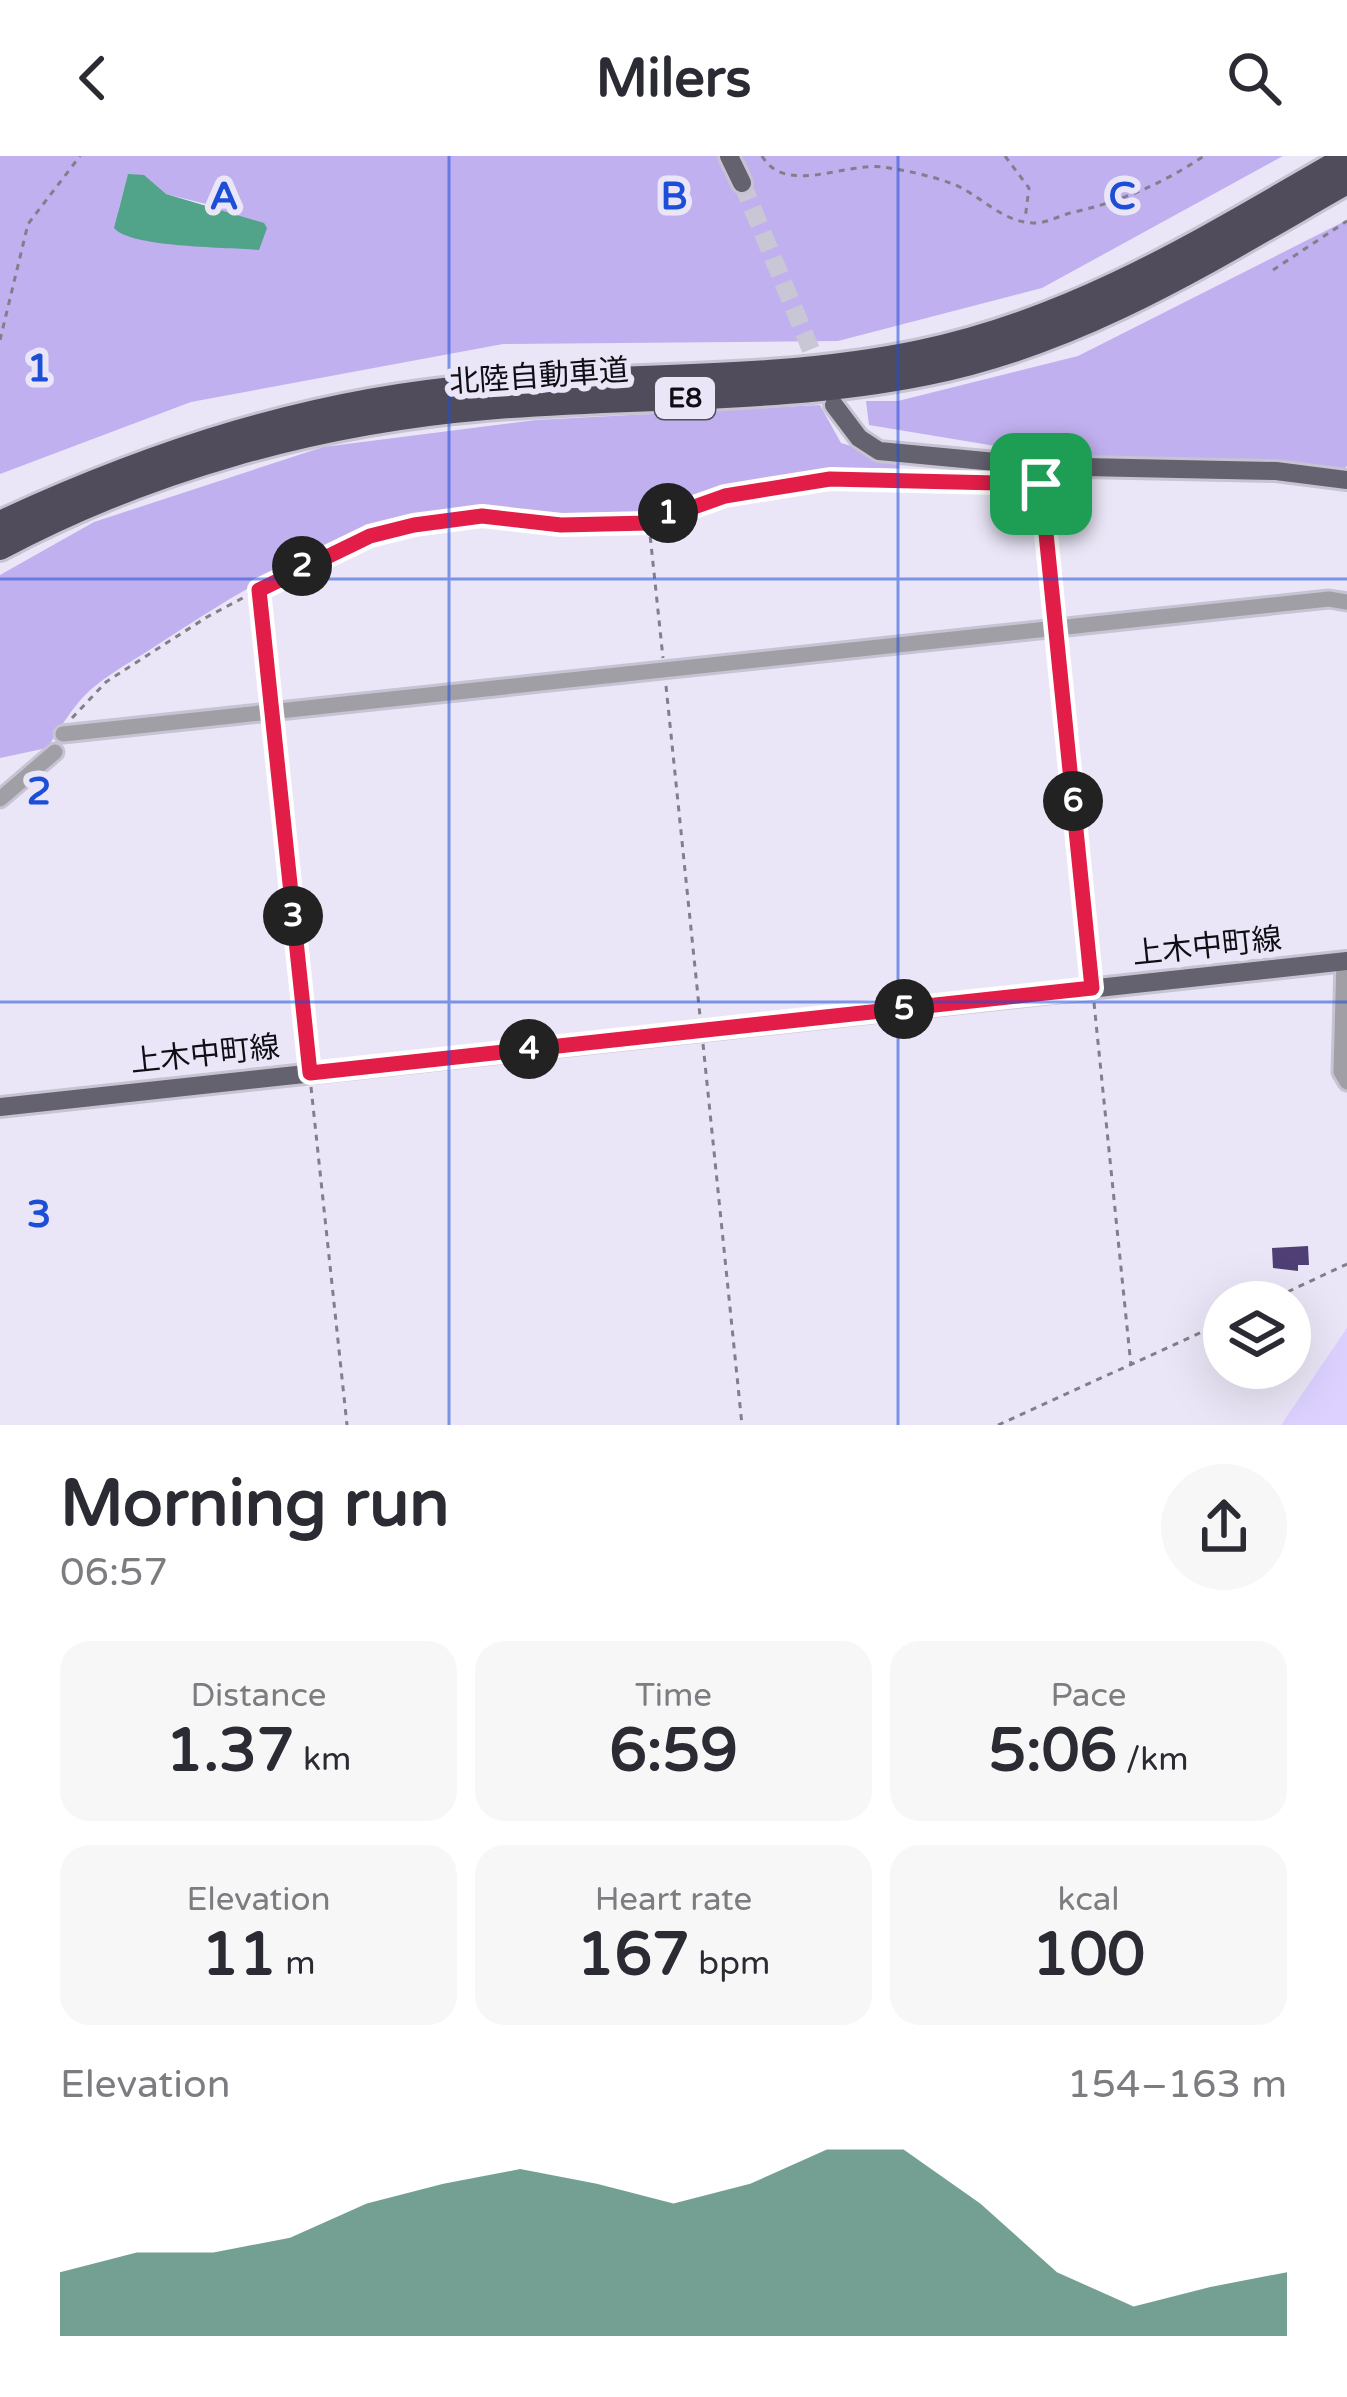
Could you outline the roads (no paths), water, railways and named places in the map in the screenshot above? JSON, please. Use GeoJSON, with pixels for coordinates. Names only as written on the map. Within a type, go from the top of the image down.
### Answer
{"type":"FeatureCollection","features":[{"type":"Feature","properties":{"kind":"highway","name":"北陸自動車道"},"geometry":{"type":"LineString","coordinates":[[0,523],[203,441],[348,405],[486,386],[857,364],[988,335],[1114,289],[1347,157]]}},
{"type":"Feature","properties":{"kind":"highway","name":"北陸自動車道"},"geometry":{"type":"LineString","coordinates":[[0,548],[142,484],[349,427],[482,408],[860,386],[1000,355],[1123,309],[1347,182]]}},
{"type":"Feature","properties":{"kind":"main road"},"geometry":{"type":"LineString","coordinates":[[729,156],[742,184]]}},
{"type":"Feature","properties":{"kind":"main road"},"geometry":{"type":"LineString","coordinates":[[834,405],[859,438],[879,451],[1038,466],[1258,471],[1347,480]]}},
{"type":"Feature","properties":{"kind":"main road","name":"上木中町線"},"geometry":{"type":"LineString","coordinates":[[0,1106],[1346,961]]}},
{"type":"Feature","properties":{"kind":"street"},"geometry":{"type":"LineString","coordinates":[[63,734],[1329,599],[1347,602]]}},
{"type":"Feature","properties":{"kind":"street"},"geometry":{"type":"LineString","coordinates":[[0,799],[55,752]]}},
{"type":"Feature","properties":{"kind":"street"},"geometry":{"type":"LineString","coordinates":[[1346,961],[1341,1072],[1347,1082]]}},
{"type":"Feature","properties":{"kind":"tunnel"},"geometry":{"type":"LineString","coordinates":[[742,183],[823,379]]}}]}
